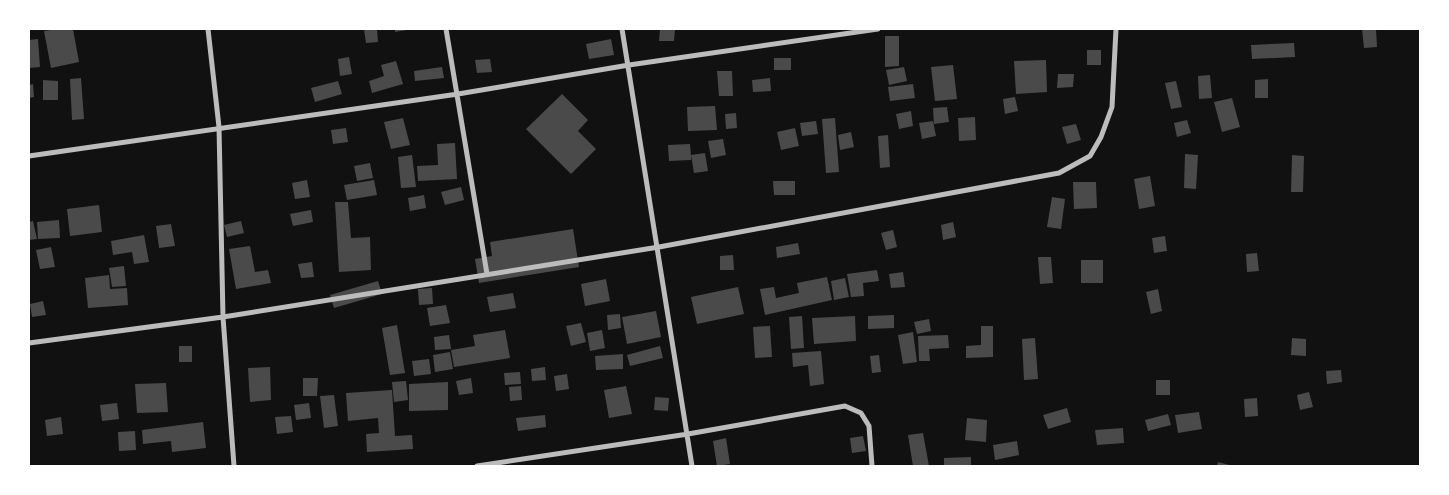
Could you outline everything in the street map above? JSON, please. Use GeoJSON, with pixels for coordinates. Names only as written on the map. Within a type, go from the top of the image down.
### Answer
{"type":"FeatureCollection","features":[{"type":"Feature","properties":{"kind":"street"},"geometry":{"type":"LineString","coordinates":[[208,29],[219,127],[222,317],[234,466]]}},
{"type":"Feature","properties":{"kind":"street"},"geometry":{"type":"LineString","coordinates":[[446,29],[487,274]]}},
{"type":"Feature","properties":{"kind":"street"},"geometry":{"type":"LineString","coordinates":[[622,29],[659,247],[692,466]]}},
{"type":"Feature","properties":{"kind":"street"},"geometry":{"type":"LineString","coordinates":[[29,156],[219,127],[458,94],[629,64],[878,29]]}},
{"type":"Feature","properties":{"kind":"street"},"geometry":{"type":"LineString","coordinates":[[29,343],[222,317],[659,247],[1059,173],[1090,156],[1101,137],[1112,107],[1116,29]]}},
{"type":"Feature","properties":{"kind":"street"},"geometry":{"type":"LineString","coordinates":[[477,466],[688,434],[845,406],[861,413],[869,426],[872,466]]}},
{"type":"Feature","properties":{"kind":"building"},"geometry":{"type":"Polygon","coordinates":[[[73,29],[79,62],[51,68],[44,31],[73,29]]]}},
{"type":"Feature","properties":{"kind":"building"},"geometry":{"type":"Polygon","coordinates":[[[364,29],[377,29],[378,42],[366,43],[364,29]]]}},
{"type":"Feature","properties":{"kind":"building"},"geometry":{"type":"Polygon","coordinates":[[[395,29],[407,29],[407,30],[395,32],[395,29]]]}},
{"type":"Feature","properties":{"kind":"building"},"geometry":{"type":"Polygon","coordinates":[[[660,29],[675,29],[674,41],[659,41],[660,29]]]}},
{"type":"Feature","properties":{"kind":"building"},"geometry":{"type":"Polygon","coordinates":[[[1362,29],[1376,29],[1377,47],[1364,48],[1362,29]]]}},
{"type":"Feature","properties":{"kind":"building"},"geometry":{"type":"Polygon","coordinates":[[[885,36],[899,36],[899,66],[885,67],[885,36]]]}},
{"type":"Feature","properties":{"kind":"building"},"geometry":{"type":"Polygon","coordinates":[[[38,39],[40,67],[29,68],[29,40],[38,39]]]}},
{"type":"Feature","properties":{"kind":"building"},"geometry":{"type":"Polygon","coordinates":[[[611,39],[614,55],[589,59],[586,44],[611,39]]]}},
{"type":"Feature","properties":{"kind":"building"},"geometry":{"type":"Polygon","coordinates":[[[1294,43],[1295,57],[1252,59],[1251,45],[1294,43]]]}},
{"type":"Feature","properties":{"kind":"building"},"geometry":{"type":"Polygon","coordinates":[[[1087,50],[1101,50],[1101,65],[1087,65],[1087,50]]]}},
{"type":"Feature","properties":{"kind":"building"},"geometry":{"type":"Polygon","coordinates":[[[349,57],[352,74],[340,76],[338,59],[349,57]]]}},
{"type":"Feature","properties":{"kind":"building"},"geometry":{"type":"Polygon","coordinates":[[[774,58],[791,58],[791,70],[774,70],[774,58]]]}},
{"type":"Feature","properties":{"kind":"building"},"geometry":{"type":"Polygon","coordinates":[[[490,59],[492,72],[477,73],[475,60],[490,59]]]}},
{"type":"Feature","properties":{"kind":"building"},"geometry":{"type":"Polygon","coordinates":[[[1046,60],[1047,92],[1016,94],[1014,61],[1046,60]]]}},
{"type":"Feature","properties":{"kind":"building"},"geometry":{"type":"Polygon","coordinates":[[[396,61],[403,84],[372,93],[369,81],[384,76],[381,65],[396,61]]]}},
{"type":"Feature","properties":{"kind":"building"},"geometry":{"type":"Polygon","coordinates":[[[953,65],[957,99],[935,101],[931,67],[953,65]]]}},
{"type":"Feature","properties":{"kind":"building"},"geometry":{"type":"Polygon","coordinates":[[[442,67],[444,78],[415,81],[414,71],[442,67]]]}},
{"type":"Feature","properties":{"kind":"building"},"geometry":{"type":"Polygon","coordinates":[[[904,67],[907,81],[889,85],[886,70],[904,67]]]}},
{"type":"Feature","properties":{"kind":"building"},"geometry":{"type":"Polygon","coordinates":[[[717,71],[732,71],[733,96],[719,96],[717,71]]]}},
{"type":"Feature","properties":{"kind":"building"},"geometry":{"type":"Polygon","coordinates":[[[1058,74],[1074,74],[1073,87],[1057,88],[1058,74]]]}},
{"type":"Feature","properties":{"kind":"building"},"geometry":{"type":"Polygon","coordinates":[[[1210,75],[1212,98],[1199,99],[1198,76],[1210,75]]]}},
{"type":"Feature","properties":{"kind":"building"},"geometry":{"type":"Polygon","coordinates":[[[81,78],[84,119],[72,120],[70,79],[81,78]]]}},
{"type":"Feature","properties":{"kind":"building"},"geometry":{"type":"Polygon","coordinates":[[[770,78],[771,91],[753,92],[752,80],[770,78]]]}},
{"type":"Feature","properties":{"kind":"building"},"geometry":{"type":"Polygon","coordinates":[[[1268,79],[1268,98],[1255,98],[1255,80],[1268,79]]]}},
{"type":"Feature","properties":{"kind":"building"},"geometry":{"type":"Polygon","coordinates":[[[43,80],[58,81],[58,100],[43,100],[43,80]]]}},
{"type":"Feature","properties":{"kind":"building"},"geometry":{"type":"Polygon","coordinates":[[[338,81],[342,94],[315,102],[311,88],[338,81]]]}},
{"type":"Feature","properties":{"kind":"building"},"geometry":{"type":"Polygon","coordinates":[[[1176,81],[1182,107],[1171,109],[1165,83],[1176,81]]]}},
{"type":"Feature","properties":{"kind":"building"},"geometry":{"type":"Polygon","coordinates":[[[33,84],[34,97],[29,98],[29,85],[33,84]]]}},
{"type":"Feature","properties":{"kind":"building"},"geometry":{"type":"Polygon","coordinates":[[[913,84],[915,98],[890,101],[888,87],[913,84]]]}},
{"type":"Feature","properties":{"kind":"building"},"geometry":{"type":"Polygon","coordinates":[[[562,94],[588,120],[578,131],[596,149],[571,174],[526,129],[562,94]]]}},
{"type":"Feature","properties":{"kind":"building"},"geometry":{"type":"Polygon","coordinates":[[[1015,97],[1018,111],[1005,114],[1003,99],[1015,97]]]}},
{"type":"Feature","properties":{"kind":"building"},"geometry":{"type":"Polygon","coordinates":[[[1232,98],[1240,127],[1222,132],[1214,102],[1232,98]]]}},
{"type":"Feature","properties":{"kind":"building"},"geometry":{"type":"Polygon","coordinates":[[[715,106],[717,130],[688,131],[687,107],[715,106]]]}},
{"type":"Feature","properties":{"kind":"building"},"geometry":{"type":"Polygon","coordinates":[[[947,107],[949,122],[934,124],[933,108],[947,107]]]}},
{"type":"Feature","properties":{"kind":"building"},"geometry":{"type":"Polygon","coordinates":[[[911,111],[913,126],[899,129],[896,114],[911,111]]]}},
{"type":"Feature","properties":{"kind":"building"},"geometry":{"type":"Polygon","coordinates":[[[736,113],[737,128],[726,129],[725,114],[736,113]]]}},
{"type":"Feature","properties":{"kind":"building"},"geometry":{"type":"Polygon","coordinates":[[[975,117],[976,140],[959,141],[958,118],[975,117]]]}},
{"type":"Feature","properties":{"kind":"building"},"geometry":{"type":"Polygon","coordinates":[[[403,118],[410,145],[391,149],[384,122],[403,118]]]}},
{"type":"Feature","properties":{"kind":"building"},"geometry":{"type":"Polygon","coordinates":[[[835,118],[839,172],[826,173],[822,119],[835,118]]]}},
{"type":"Feature","properties":{"kind":"building"},"geometry":{"type":"Polygon","coordinates":[[[1187,120],[1191,133],[1177,137],[1174,123],[1187,120]]]}},
{"type":"Feature","properties":{"kind":"building"},"geometry":{"type":"Polygon","coordinates":[[[816,121],[818,134],[802,136],[800,123],[816,121]]]}},
{"type":"Feature","properties":{"kind":"building"},"geometry":{"type":"Polygon","coordinates":[[[933,121],[936,136],[922,139],[919,123],[933,121]]]}},
{"type":"Feature","properties":{"kind":"building"},"geometry":{"type":"Polygon","coordinates":[[[1076,124],[1081,140],[1067,144],[1062,127],[1076,124]]]}},
{"type":"Feature","properties":{"kind":"building"},"geometry":{"type":"Polygon","coordinates":[[[346,128],[348,142],[333,144],[331,130],[346,128]]]}},
{"type":"Feature","properties":{"kind":"building"},"geometry":{"type":"Polygon","coordinates":[[[795,128],[799,146],[781,150],[777,132],[795,128]]]}},
{"type":"Feature","properties":{"kind":"building"},"geometry":{"type":"Polygon","coordinates":[[[851,132],[854,147],[840,150],[838,135],[851,132]]]}},
{"type":"Feature","properties":{"kind":"building"},"geometry":{"type":"Polygon","coordinates":[[[888,135],[890,167],[880,168],[878,136],[888,135]]]}},
{"type":"Feature","properties":{"kind":"building"},"geometry":{"type":"Polygon","coordinates":[[[723,139],[726,155],[711,158],[708,141],[723,139]]]}},
{"type":"Feature","properties":{"kind":"building"},"geometry":{"type":"Polygon","coordinates":[[[455,143],[457,179],[418,181],[417,166],[438,165],[437,144],[455,143]]]}},
{"type":"Feature","properties":{"kind":"building"},"geometry":{"type":"Polygon","coordinates":[[[690,144],[691,160],[669,161],[668,145],[690,144]]]}},
{"type":"Feature","properties":{"kind":"building"},"geometry":{"type":"Polygon","coordinates":[[[705,153],[708,171],[694,173],[691,155],[705,153]]]}},
{"type":"Feature","properties":{"kind":"building"},"geometry":{"type":"Polygon","coordinates":[[[1185,154],[1198,155],[1196,189],[1184,188],[1185,154]]]}},
{"type":"Feature","properties":{"kind":"building"},"geometry":{"type":"Polygon","coordinates":[[[412,155],[416,187],[401,188],[398,157],[412,155]]]}},
{"type":"Feature","properties":{"kind":"building"},"geometry":{"type":"Polygon","coordinates":[[[1292,155],[1304,156],[1303,192],[1291,192],[1292,155]]]}},
{"type":"Feature","properties":{"kind":"building"},"geometry":{"type":"Polygon","coordinates":[[[370,163],[373,178],[357,181],[354,166],[370,163]]]}},
{"type":"Feature","properties":{"kind":"building"},"geometry":{"type":"Polygon","coordinates":[[[1150,176],[1155,206],[1139,209],[1134,179],[1150,176]]]}},
{"type":"Feature","properties":{"kind":"building"},"geometry":{"type":"Polygon","coordinates":[[[307,180],[310,197],[295,199],[292,183],[307,180]]]}},
{"type":"Feature","properties":{"kind":"building"},"geometry":{"type":"Polygon","coordinates":[[[374,180],[377,195],[347,200],[344,185],[374,180]]]}},
{"type":"Feature","properties":{"kind":"building"},"geometry":{"type":"Polygon","coordinates":[[[773,181],[795,181],[795,195],[774,195],[773,181]]]}},
{"type":"Feature","properties":{"kind":"building"},"geometry":{"type":"Polygon","coordinates":[[[1073,182],[1096,182],[1097,208],[1074,209],[1073,182]]]}},
{"type":"Feature","properties":{"kind":"building"},"geometry":{"type":"Polygon","coordinates":[[[461,187],[464,200],[445,205],[441,192],[461,187]]]}},
{"type":"Feature","properties":{"kind":"building"},"geometry":{"type":"Polygon","coordinates":[[[424,195],[426,208],[410,211],[408,198],[424,195]]]}},
{"type":"Feature","properties":{"kind":"building"},"geometry":{"type":"Polygon","coordinates":[[[1052,197],[1065,199],[1061,229],[1047,227],[1052,197]]]}},
{"type":"Feature","properties":{"kind":"building"},"geometry":{"type":"Polygon","coordinates":[[[335,202],[348,202],[351,238],[370,237],[371,270],[339,272],[335,202]]]}},
{"type":"Feature","properties":{"kind":"building"},"geometry":{"type":"Polygon","coordinates":[[[99,205],[102,232],[70,236],[67,209],[99,205]]]}},
{"type":"Feature","properties":{"kind":"building"},"geometry":{"type":"Polygon","coordinates":[[[311,210],[313,222],[293,226],[290,214],[311,210]]]}},
{"type":"Feature","properties":{"kind":"building"},"geometry":{"type":"Polygon","coordinates":[[[59,220],[60,238],[38,239],[37,222],[59,220]]]}},
{"type":"Feature","properties":{"kind":"building"},"geometry":{"type":"Polygon","coordinates":[[[33,221],[37,239],[29,240],[29,222],[33,221]]]}},
{"type":"Feature","properties":{"kind":"building"},"geometry":{"type":"Polygon","coordinates":[[[241,221],[244,233],[227,237],[224,225],[241,221]]]}},
{"type":"Feature","properties":{"kind":"building"},"geometry":{"type":"Polygon","coordinates":[[[953,222],[956,237],[943,240],[941,225],[953,222]]]}},
{"type":"Feature","properties":{"kind":"building"},"geometry":{"type":"Polygon","coordinates":[[[171,224],[175,246],[159,248],[156,226],[171,224]]]}},
{"type":"Feature","properties":{"kind":"building"},"geometry":{"type":"Polygon","coordinates":[[[573,229],[579,267],[479,283],[475,259],[492,256],[490,242],[573,229]]]}},
{"type":"Feature","properties":{"kind":"building"},"geometry":{"type":"Polygon","coordinates":[[[893,230],[897,247],[886,250],[881,233],[893,230]]]}},
{"type":"Feature","properties":{"kind":"building"},"geometry":{"type":"Polygon","coordinates":[[[144,235],[149,262],[134,264],[132,252],[113,255],[111,241],[144,235]]]}},
{"type":"Feature","properties":{"kind":"building"},"geometry":{"type":"Polygon","coordinates":[[[1165,236],[1167,251],[1154,253],[1152,238],[1165,236]]]}},
{"type":"Feature","properties":{"kind":"building"},"geometry":{"type":"Polygon","coordinates":[[[798,243],[800,254],[777,258],[776,247],[798,243]]]}},
{"type":"Feature","properties":{"kind":"building"},"geometry":{"type":"Polygon","coordinates":[[[250,246],[255,272],[268,270],[271,283],[236,289],[229,249],[250,246]]]}},
{"type":"Feature","properties":{"kind":"building"},"geometry":{"type":"Polygon","coordinates":[[[51,247],[55,267],[40,269],[36,250],[51,247]]]}},
{"type":"Feature","properties":{"kind":"building"},"geometry":{"type":"Polygon","coordinates":[[[1257,253],[1259,271],[1247,272],[1246,254],[1257,253]]]}},
{"type":"Feature","properties":{"kind":"building"},"geometry":{"type":"Polygon","coordinates":[[[733,255],[734,270],[720,270],[720,256],[733,255]]]}},
{"type":"Feature","properties":{"kind":"building"},"geometry":{"type":"Polygon","coordinates":[[[1038,257],[1051,257],[1053,283],[1040,284],[1038,257]]]}},
{"type":"Feature","properties":{"kind":"building"},"geometry":{"type":"Polygon","coordinates":[[[1081,260],[1103,260],[1103,283],[1081,283],[1081,260]]]}},
{"type":"Feature","properties":{"kind":"building"},"geometry":{"type":"Polygon","coordinates":[[[312,262],[314,277],[301,278],[298,264],[312,262]]]}},
{"type":"Feature","properties":{"kind":"building"},"geometry":{"type":"Polygon","coordinates":[[[124,266],[126,286],[112,287],[109,268],[124,266]]]}},
{"type":"Feature","properties":{"kind":"building"},"geometry":{"type":"Polygon","coordinates":[[[877,270],[879,281],[863,283],[864,296],[851,297],[847,274],[877,270]]]}},
{"type":"Feature","properties":{"kind":"building"},"geometry":{"type":"Polygon","coordinates":[[[903,272],[905,287],[891,288],[889,274],[903,272]]]}},
{"type":"Feature","properties":{"kind":"building"},"geometry":{"type":"Polygon","coordinates":[[[109,275],[110,289],[127,288],[128,305],[88,308],[85,278],[109,275]]]}},
{"type":"Feature","properties":{"kind":"building"},"geometry":{"type":"Polygon","coordinates":[[[827,277],[832,300],[765,315],[760,289],[774,287],[776,298],[799,293],[797,283],[827,277]]]}},
{"type":"Feature","properties":{"kind":"building"},"geometry":{"type":"Polygon","coordinates":[[[845,278],[849,297],[834,300],[831,281],[845,278]]]}},
{"type":"Feature","properties":{"kind":"building"},"geometry":{"type":"Polygon","coordinates":[[[606,279],[610,301],[585,306],[581,284],[606,279]]]}},
{"type":"Feature","properties":{"kind":"building"},"geometry":{"type":"Polygon","coordinates":[[[378,281],[382,294],[334,308],[330,295],[378,281]]]}},
{"type":"Feature","properties":{"kind":"building"},"geometry":{"type":"Polygon","coordinates":[[[738,287],[744,314],[697,324],[691,297],[738,287]]]}},
{"type":"Feature","properties":{"kind":"building"},"geometry":{"type":"Polygon","coordinates":[[[432,288],[433,304],[419,305],[418,289],[432,288]]]}},
{"type":"Feature","properties":{"kind":"building"},"geometry":{"type":"Polygon","coordinates":[[[1158,289],[1162,311],[1151,314],[1146,292],[1158,289]]]}},
{"type":"Feature","properties":{"kind":"building"},"geometry":{"type":"Polygon","coordinates":[[[513,293],[516,308],[490,312],[487,297],[513,293]]]}},
{"type":"Feature","properties":{"kind":"building"},"geometry":{"type":"Polygon","coordinates":[[[43,301],[46,315],[32,317],[30,304],[43,301]]]}},
{"type":"Feature","properties":{"kind":"building"},"geometry":{"type":"Polygon","coordinates":[[[446,305],[450,323],[430,326],[427,308],[446,305]]]}},
{"type":"Feature","properties":{"kind":"building"},"geometry":{"type":"Polygon","coordinates":[[[656,311],[661,337],[627,344],[622,317],[656,311]]]}},
{"type":"Feature","properties":{"kind":"building"},"geometry":{"type":"Polygon","coordinates":[[[620,314],[621,328],[608,330],[607,315],[620,314]]]}},
{"type":"Feature","properties":{"kind":"building"},"geometry":{"type":"Polygon","coordinates":[[[894,315],[894,328],[868,329],[868,316],[894,315]]]}},
{"type":"Feature","properties":{"kind":"building"},"geometry":{"type":"Polygon","coordinates":[[[802,316],[804,348],[791,349],[789,317],[802,316]]]}},
{"type":"Feature","properties":{"kind":"building"},"geometry":{"type":"Polygon","coordinates":[[[855,316],[856,341],[814,344],[812,318],[855,316]]]}},
{"type":"Feature","properties":{"kind":"building"},"geometry":{"type":"Polygon","coordinates":[[[929,319],[931,331],[917,334],[914,322],[929,319]]]}},
{"type":"Feature","properties":{"kind":"building"},"geometry":{"type":"Polygon","coordinates":[[[581,323],[586,342],[571,346],[566,326],[581,323]]]}},
{"type":"Feature","properties":{"kind":"building"},"geometry":{"type":"Polygon","coordinates":[[[397,325],[405,373],[390,375],[382,328],[397,325]]]}},
{"type":"Feature","properties":{"kind":"building"},"geometry":{"type":"Polygon","coordinates":[[[770,326],[772,357],[755,358],[753,327],[770,326]]]}},
{"type":"Feature","properties":{"kind":"building"},"geometry":{"type":"Polygon","coordinates":[[[981,326],[993,326],[993,357],[966,358],[966,346],[981,345],[981,326]]]}},
{"type":"Feature","properties":{"kind":"building"},"geometry":{"type":"Polygon","coordinates":[[[505,330],[510,358],[454,367],[451,350],[475,346],[473,335],[505,330]]]}},
{"type":"Feature","properties":{"kind":"building"},"geometry":{"type":"Polygon","coordinates":[[[602,330],[605,348],[590,351],[587,333],[602,330]]]}},
{"type":"Feature","properties":{"kind":"building"},"geometry":{"type":"Polygon","coordinates":[[[913,332],[917,362],[903,364],[898,335],[913,332]]]}},
{"type":"Feature","properties":{"kind":"building"},"geometry":{"type":"Polygon","coordinates":[[[449,335],[451,349],[435,350],[434,337],[449,335]]]}},
{"type":"Feature","properties":{"kind":"building"},"geometry":{"type":"Polygon","coordinates":[[[948,335],[949,348],[929,349],[930,361],[919,361],[918,336],[948,335]]]}},
{"type":"Feature","properties":{"kind":"building"},"geometry":{"type":"Polygon","coordinates":[[[1035,338],[1038,379],[1024,380],[1022,339],[1035,338]]]}},
{"type":"Feature","properties":{"kind":"building"},"geometry":{"type":"Polygon","coordinates":[[[1292,338],[1306,339],[1306,356],[1291,355],[1292,338]]]}},
{"type":"Feature","properties":{"kind":"building"},"geometry":{"type":"Polygon","coordinates":[[[179,346],[192,346],[192,362],[179,362],[179,346]]]}},
{"type":"Feature","properties":{"kind":"building"},"geometry":{"type":"Polygon","coordinates":[[[660,346],[663,358],[630,366],[627,355],[660,346]]]}},
{"type":"Feature","properties":{"kind":"building"},"geometry":{"type":"Polygon","coordinates":[[[821,351],[824,384],[810,386],[808,365],[793,367],[792,353],[821,351]]]}},
{"type":"Feature","properties":{"kind":"building"},"geometry":{"type":"Polygon","coordinates":[[[450,352],[453,369],[435,372],[433,355],[450,352]]]}},
{"type":"Feature","properties":{"kind":"building"},"geometry":{"type":"Polygon","coordinates":[[[623,354],[623,369],[596,370],[595,356],[623,354]]]}},
{"type":"Feature","properties":{"kind":"building"},"geometry":{"type":"Polygon","coordinates":[[[879,355],[881,372],[872,373],[870,356],[879,355]]]}},
{"type":"Feature","properties":{"kind":"building"},"geometry":{"type":"Polygon","coordinates":[[[429,359],[431,374],[414,376],[412,361],[429,359]]]}},
{"type":"Feature","properties":{"kind":"building"},"geometry":{"type":"Polygon","coordinates":[[[270,367],[271,400],[250,402],[248,368],[270,367]]]}},
{"type":"Feature","properties":{"kind":"building"},"geometry":{"type":"Polygon","coordinates":[[[545,367],[546,380],[532,381],[531,369],[545,367]]]}},
{"type":"Feature","properties":{"kind":"building"},"geometry":{"type":"Polygon","coordinates":[[[1341,370],[1342,382],[1327,384],[1326,371],[1341,370]]]}},
{"type":"Feature","properties":{"kind":"building"},"geometry":{"type":"Polygon","coordinates":[[[520,372],[521,384],[505,385],[504,373],[520,372]]]}},
{"type":"Feature","properties":{"kind":"building"},"geometry":{"type":"Polygon","coordinates":[[[567,374],[569,389],[556,391],[554,376],[567,374]]]}},
{"type":"Feature","properties":{"kind":"building"},"geometry":{"type":"Polygon","coordinates":[[[303,378],[318,378],[317,396],[303,396],[303,378]]]}},
{"type":"Feature","properties":{"kind":"building"},"geometry":{"type":"Polygon","coordinates":[[[471,378],[473,393],[459,395],[456,381],[471,378]]]}},
{"type":"Feature","properties":{"kind":"building"},"geometry":{"type":"Polygon","coordinates":[[[1156,380],[1170,380],[1170,395],[1156,395],[1156,380]]]}},
{"type":"Feature","properties":{"kind":"building"},"geometry":{"type":"Polygon","coordinates":[[[406,381],[408,400],[394,402],[392,382],[406,381]]]}},
{"type":"Feature","properties":{"kind":"building"},"geometry":{"type":"Polygon","coordinates":[[[448,382],[448,410],[409,411],[409,384],[448,382]]]}},
{"type":"Feature","properties":{"kind":"building"},"geometry":{"type":"Polygon","coordinates":[[[166,383],[168,412],[137,413],[135,384],[166,383]]]}},
{"type":"Feature","properties":{"kind":"building"},"geometry":{"type":"Polygon","coordinates":[[[521,386],[522,400],[510,401],[509,387],[521,386]]]}},
{"type":"Feature","properties":{"kind":"building"},"geometry":{"type":"Polygon","coordinates":[[[626,386],[632,414],[609,418],[604,390],[626,386]]]}},
{"type":"Feature","properties":{"kind":"building"},"geometry":{"type":"Polygon","coordinates":[[[392,390],[395,436],[412,435],[413,449],[367,452],[366,434],[379,433],[378,418],[348,421],[346,393],[392,390]]]}},
{"type":"Feature","properties":{"kind":"building"},"geometry":{"type":"Polygon","coordinates":[[[1309,392],[1313,407],[1300,410],[1297,395],[1309,392]]]}},
{"type":"Feature","properties":{"kind":"building"},"geometry":{"type":"Polygon","coordinates":[[[334,395],[338,426],[324,428],[320,396],[334,395]]]}},
{"type":"Feature","properties":{"kind":"building"},"geometry":{"type":"Polygon","coordinates":[[[655,397],[669,398],[668,411],[654,410],[655,397]]]}},
{"type":"Feature","properties":{"kind":"building"},"geometry":{"type":"Polygon","coordinates":[[[1257,398],[1258,416],[1245,417],[1244,399],[1257,398]]]}},
{"type":"Feature","properties":{"kind":"building"},"geometry":{"type":"Polygon","coordinates":[[[117,403],[119,419],[102,421],[100,405],[117,403]]]}},
{"type":"Feature","properties":{"kind":"building"},"geometry":{"type":"Polygon","coordinates":[[[309,403],[311,418],[296,420],[294,405],[309,403]]]}},
{"type":"Feature","properties":{"kind":"building"},"geometry":{"type":"Polygon","coordinates":[[[1067,408],[1071,422],[1048,429],[1043,415],[1067,408]]]}},
{"type":"Feature","properties":{"kind":"building"},"geometry":{"type":"Polygon","coordinates":[[[1199,412],[1202,429],[1178,433],[1175,415],[1199,412]]]}},
{"type":"Feature","properties":{"kind":"building"},"geometry":{"type":"Polygon","coordinates":[[[1168,414],[1171,425],[1148,431],[1145,420],[1168,414]]]}},
{"type":"Feature","properties":{"kind":"building"},"geometry":{"type":"Polygon","coordinates":[[[545,415],[546,427],[518,431],[516,418],[545,415]]]}},
{"type":"Feature","properties":{"kind":"building"},"geometry":{"type":"Polygon","coordinates":[[[291,416],[293,432],[277,434],[275,417],[291,416]]]}},
{"type":"Feature","properties":{"kind":"building"},"geometry":{"type":"Polygon","coordinates":[[[61,417],[63,434],[47,436],[45,420],[61,417]]]}},
{"type":"Feature","properties":{"kind":"building"},"geometry":{"type":"Polygon","coordinates":[[[967,418],[987,420],[986,442],[965,440],[967,418]]]}},
{"type":"Feature","properties":{"kind":"building"},"geometry":{"type":"Polygon","coordinates":[[[203,422],[206,448],[172,452],[171,441],[143,444],[142,430],[203,422]]]}},
{"type":"Feature","properties":{"kind":"building"},"geometry":{"type":"Polygon","coordinates":[[[1123,428],[1124,443],[1097,445],[1095,430],[1123,428]]]}},
{"type":"Feature","properties":{"kind":"building"},"geometry":{"type":"Polygon","coordinates":[[[135,431],[136,450],[119,451],[118,432],[135,431]]]}},
{"type":"Feature","properties":{"kind":"building"},"geometry":{"type":"Polygon","coordinates":[[[923,433],[929,466],[913,466],[908,435],[923,433]]]}},
{"type":"Feature","properties":{"kind":"building"},"geometry":{"type":"Polygon","coordinates":[[[863,436],[866,451],[852,453],[850,438],[863,436]]]}},
{"type":"Feature","properties":{"kind":"building"},"geometry":{"type":"Polygon","coordinates":[[[726,438],[730,464],[717,466],[713,441],[726,438]]]}},
{"type":"Feature","properties":{"kind":"building"},"geometry":{"type":"Polygon","coordinates":[[[1017,441],[1019,455],[995,460],[993,445],[1017,441]]]}},
{"type":"Feature","properties":{"kind":"building"},"geometry":{"type":"Polygon","coordinates":[[[971,457],[971,466],[944,466],[944,458],[971,457]]]}},
{"type":"Feature","properties":{"kind":"building"},"geometry":{"type":"Polygon","coordinates":[[[1218,462],[1233,466],[1217,466],[1218,462]]]}}]}
